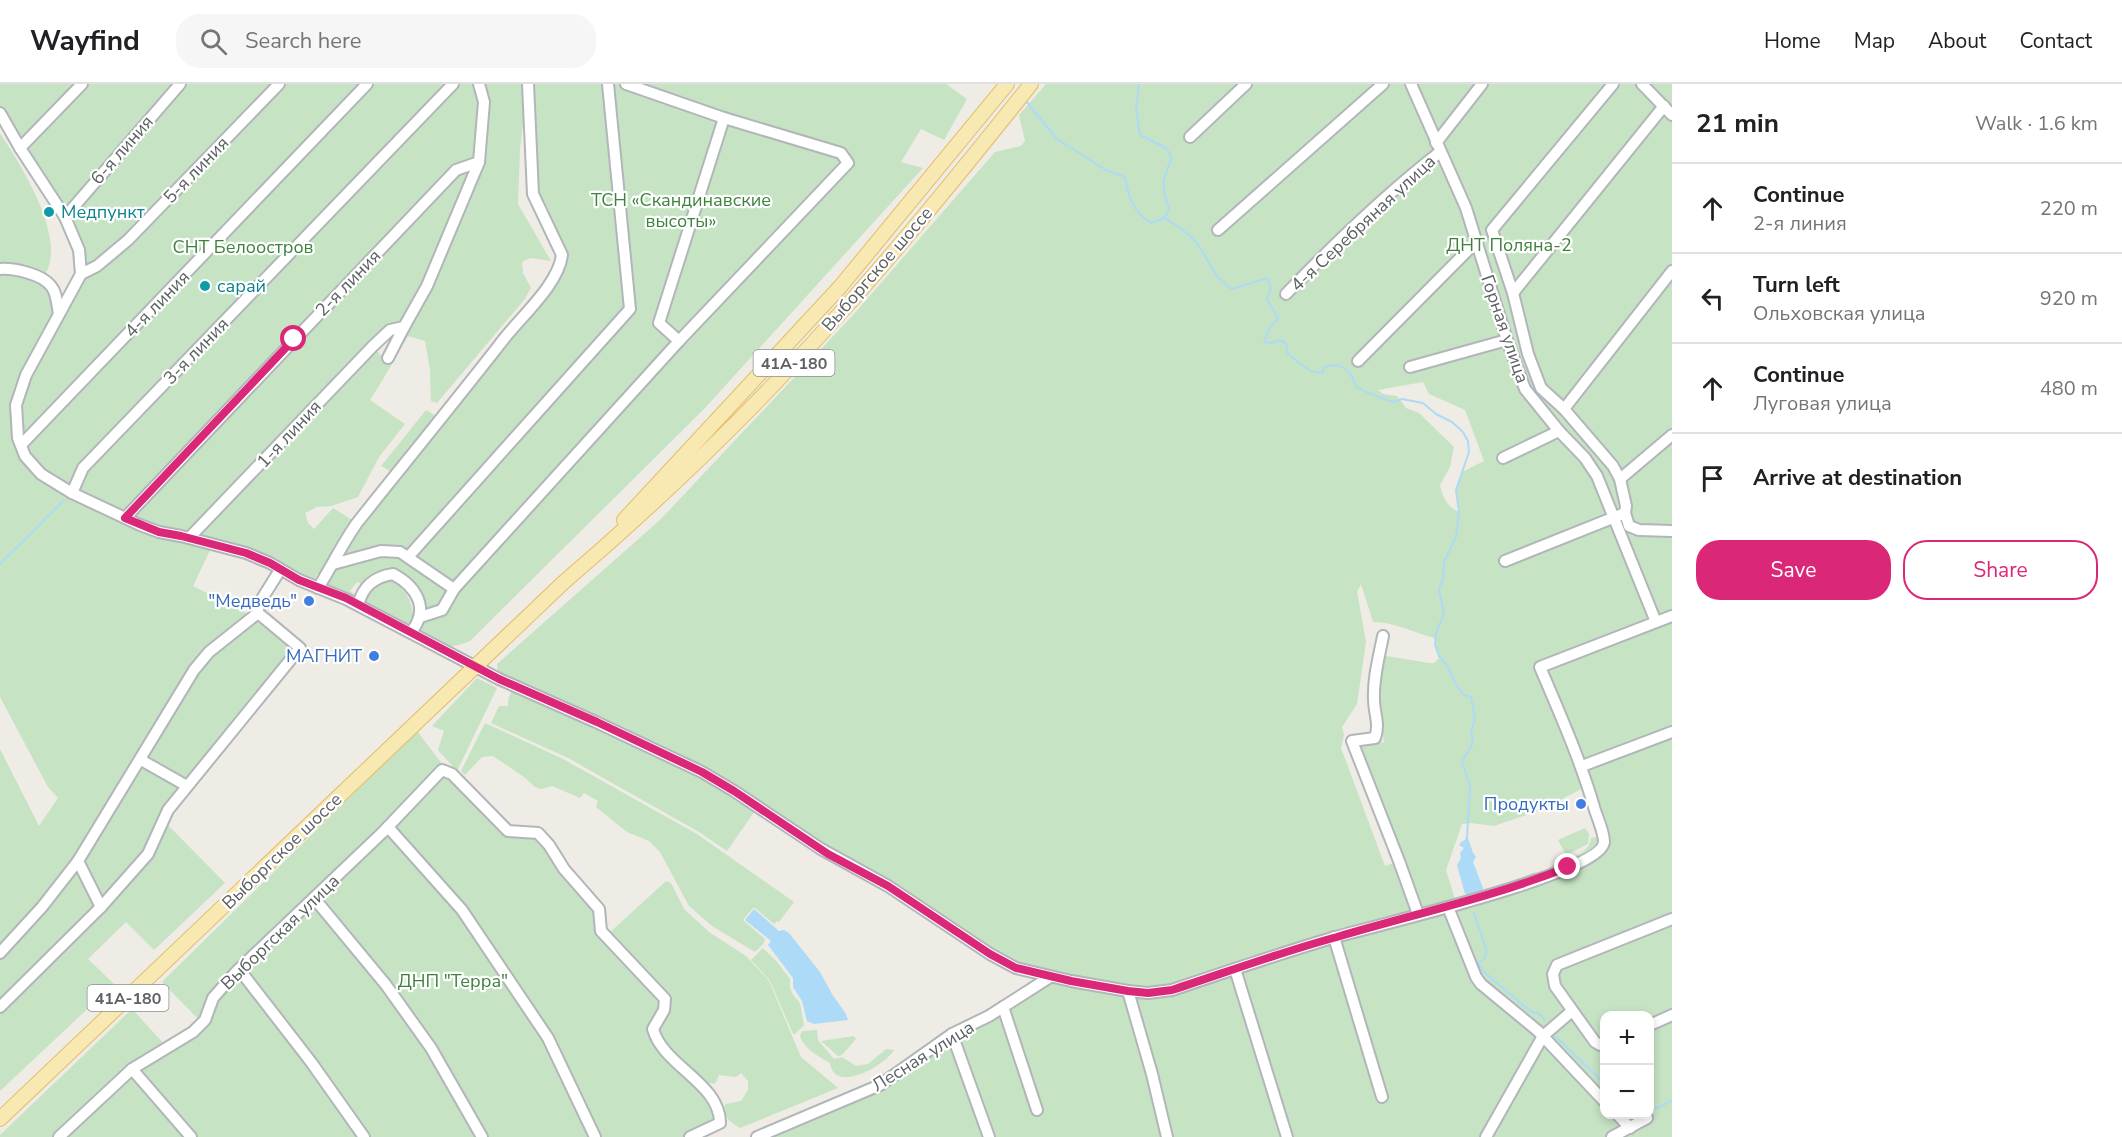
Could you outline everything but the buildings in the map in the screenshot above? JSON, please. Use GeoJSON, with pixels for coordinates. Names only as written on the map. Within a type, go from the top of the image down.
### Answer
{"type":"FeatureCollection","features":[{"type":"Feature","properties":{"kind":"main road","name":"Выборгское шоссе"},"geometry":{"type":"LineString","coordinates":[[0,1119],[564,582],[840,287],[1007,84]]}},
{"type":"Feature","properties":{"kind":"main road","name":"Выборгское шоссе"},"geometry":{"type":"LineString","coordinates":[[564,582],[631,525],[784,372],[860,292],[1031,84]]}},
{"type":"Feature","properties":{"kind":"street"},"geometry":{"type":"LineString","coordinates":[[20,148],[82,84]]}},
{"type":"Feature","properties":{"kind":"street","name":"6-я линия"},"geometry":{"type":"LineString","coordinates":[[65,216],[180,84]]}},
{"type":"Feature","properties":{"kind":"street","name":"5-я линия"},"geometry":{"type":"LineString","coordinates":[[81,274],[97,266],[128,240],[279,84]]}},
{"type":"Feature","properties":{"kind":"street","name":"4-я линия"},"geometry":{"type":"LineString","coordinates":[[21,446],[367,84]]}},
{"type":"Feature","properties":{"kind":"street","name":"3-я линия"},"geometry":{"type":"LineString","coordinates":[[72,493],[83,468],[453,84]]}},
{"type":"Feature","properties":{"kind":"street"},"geometry":{"type":"LineString","coordinates":[[388,358],[427,286],[479,162],[484,102],[479,84]]}},
{"type":"Feature","properties":{"kind":"street"},"geometry":{"type":"LineString","coordinates":[[318,588],[357,523],[543,292],[561,264],[562,255],[533,194],[528,84]]}},
{"type":"Feature","properties":{"kind":"street"},"geometry":{"type":"LineString","coordinates":[[409,556],[630,309],[609,84]]}},
{"type":"Feature","properties":{"kind":"street"},"geometry":{"type":"LineString","coordinates":[[420,618],[442,610],[454,589],[679,341],[848,163],[841,153],[724,118],[626,84]]}},
{"type":"Feature","properties":{"kind":"street"},"geometry":{"type":"LineString","coordinates":[[1190,137],[1246,84]]}},
{"type":"Feature","properties":{"kind":"street"},"geometry":{"type":"LineString","coordinates":[[1218,230],[1383,84]]}},
{"type":"Feature","properties":{"kind":"street","name":"4-я Серебряная улица"},"geometry":{"type":"LineString","coordinates":[[1286,294],[1438,148],[1482,84]]}},
{"type":"Feature","properties":{"kind":"street"},"geometry":{"type":"LineString","coordinates":[[1613,84],[1493,232],[1513,292],[1528,354],[1541,387],[1564,409],[1604,455],[1620,479],[1629,525],[1639,530],[1672,531]]}},
{"type":"Feature","properties":{"kind":"street"},"geometry":{"type":"LineString","coordinates":[[1513,292],[1669,110],[1642,84]]}},
{"type":"Feature","properties":{"kind":"street","name":"Горная улица"},"geometry":{"type":"LineString","coordinates":[[1413,85],[1438,148],[1466,208],[1507,340],[1525,389],[1559,431],[1585,458],[1597,476],[1656,622]]}},
{"type":"Feature","properties":{"kind":"street"},"geometry":{"type":"LineString","coordinates":[[0,113],[65,216],[79,250],[81,274],[31,365],[16,405],[16,424],[21,446],[25,456],[41,474],[72,493],[159,532],[246,553],[270,563],[280,570],[358,605],[475,668],[702,772],[828,854],[924,909],[990,954],[1016,968],[1050,977],[1128,991],[1148,993],[1172,990],[1334,937],[1472,901],[1543,878],[1587,860],[1597,854],[1604,844],[1582,766],[1540,667],[1672,616]]}},
{"type":"Feature","properties":{"kind":"street"},"geometry":{"type":"LineString","coordinates":[[679,341],[659,322],[724,118]]}},
{"type":"Feature","properties":{"kind":"street","name":"2-я линия"},"geometry":{"type":"LineString","coordinates":[[125,518],[456,170],[479,162]]}},
{"type":"Feature","properties":{"kind":"street"},"geometry":{"type":"LineString","coordinates":[[1358,360],[1477,241]]}},
{"type":"Feature","properties":{"kind":"street"},"geometry":{"type":"LineString","coordinates":[[0,269],[20,271],[49,284],[55,294],[59,314]]}},
{"type":"Feature","properties":{"kind":"street"},"geometry":{"type":"LineString","coordinates":[[1564,409],[1672,271]]}},
{"type":"Feature","properties":{"kind":"street","name":"1-я линия"},"geometry":{"type":"LineString","coordinates":[[189,538],[390,330],[404,327]]}},
{"type":"Feature","properties":{"kind":"street"},"geometry":{"type":"LineString","coordinates":[[1410,367],[1507,340]]}},
{"type":"Feature","properties":{"kind":"street"},"geometry":{"type":"LineString","coordinates":[[1503,458],[1559,431]]}},
{"type":"Feature","properties":{"kind":"street"},"geometry":{"type":"LineString","coordinates":[[1620,479],[1672,435]]}},
{"type":"Feature","properties":{"kind":"street"},"geometry":{"type":"LineString","coordinates":[[1505,561],[1625,513]]}},
{"type":"Feature","properties":{"kind":"street"},"geometry":{"type":"LineString","coordinates":[[333,564],[381,550],[400,552],[454,589]]}},
{"type":"Feature","properties":{"kind":"street"},"geometry":{"type":"LineString","coordinates":[[258,613],[258,605],[280,570]]}},
{"type":"Feature","properties":{"kind":"street"},"geometry":{"type":"LineString","coordinates":[[358,605],[361,595],[371,581],[393,574],[411,587],[420,603],[420,618],[411,633]]}},
{"type":"Feature","properties":{"kind":"street"},"geometry":{"type":"LineString","coordinates":[[0,953],[42,907],[78,861],[194,670],[209,652],[258,613]]}},
{"type":"Feature","properties":{"kind":"street"},"geometry":{"type":"LineString","coordinates":[[0,1007],[101,907],[148,854],[168,810],[300,648],[258,613]]}},
{"type":"Feature","properties":{"kind":"street"},"geometry":{"type":"LineString","coordinates":[[1383,636],[1376,672],[1374,701],[1378,729],[1375,738],[1352,741],[1418,914]]}},
{"type":"Feature","properties":{"kind":"street"},"geometry":{"type":"LineString","coordinates":[[1582,766],[1672,732]]}},
{"type":"Feature","properties":{"kind":"street"},"geometry":{"type":"LineString","coordinates":[[141,760],[187,786]]}},
{"type":"Feature","properties":{"kind":"street","name":"Выборгская улица"},"geometry":{"type":"LineString","coordinates":[[67,1134],[132,1069],[193,1032],[205,1020],[213,998],[239,969],[388,827],[442,770],[452,774],[508,831],[538,833],[549,845],[564,869],[599,909],[601,932],[665,999],[664,1010],[653,1029],[656,1041],[711,1096],[720,1113],[720,1124],[690,1137]]}},
{"type":"Feature","properties":{"kind":"street"},"geometry":{"type":"LineString","coordinates":[[388,827],[462,910],[482,939],[548,1038],[595,1137]]}},
{"type":"Feature","properties":{"kind":"street"},"geometry":{"type":"LineString","coordinates":[[78,861],[101,907]]}},
{"type":"Feature","properties":{"kind":"street"},"geometry":{"type":"LineString","coordinates":[[314,898],[393,994],[431,1048],[482,1137]]}},
{"type":"Feature","properties":{"kind":"street"},"geometry":{"type":"LineString","coordinates":[[1448,907],[1480,984],[1543,1036],[1600,1096]]}},
{"type":"Feature","properties":{"kind":"street"},"geometry":{"type":"LineString","coordinates":[[1600,1045],[1595,1042],[1555,986],[1553,974],[1557,965],[1672,919]]}},
{"type":"Feature","properties":{"kind":"street"},"geometry":{"type":"LineString","coordinates":[[1334,937],[1382,1097]]}},
{"type":"Feature","properties":{"kind":"street"},"geometry":{"type":"LineString","coordinates":[[239,969],[311,1062],[364,1137]]}},
{"type":"Feature","properties":{"kind":"street"},"geometry":{"type":"LineString","coordinates":[[1235,969],[1287,1137]]}},
{"type":"Feature","properties":{"kind":"street","name":"Лесная улица"},"geometry":{"type":"LineString","coordinates":[[757,1137],[880,1084],[952,1034],[1050,977]]}},
{"type":"Feature","properties":{"kind":"street"},"geometry":{"type":"LineString","coordinates":[[1128,991],[1167,1137]]}},
{"type":"Feature","properties":{"kind":"street"},"geometry":{"type":"LineString","coordinates":[[1003,1006],[1037,1110]]}},
{"type":"Feature","properties":{"kind":"street"},"geometry":{"type":"LineString","coordinates":[[1486,1137],[1543,1036],[1572,1011]]}},
{"type":"Feature","properties":{"kind":"street"},"geometry":{"type":"LineString","coordinates":[[1654,1023],[1672,1015]]}},
{"type":"Feature","properties":{"kind":"street"},"geometry":{"type":"LineString","coordinates":[[952,1034],[989,1137]]}},
{"type":"Feature","properties":{"kind":"street"},"geometry":{"type":"LineString","coordinates":[[132,1069],[191,1137]]}},
{"type":"Feature","properties":{"kind":"street"},"geometry":{"type":"LineString","coordinates":[[1622,1119],[1630,1128]]}},
{"type":"Feature","properties":{"kind":"street"},"geometry":{"type":"LineString","coordinates":[[1612,1137],[1645,1119]]}},
{"type":"Feature","properties":{"kind":"green space"},"geometry":{"type":"Polygon","coordinates":[[[0,84],[525,84],[518,204],[551,261],[530,258],[522,262],[523,273],[531,288],[524,300],[437,403],[431,401],[430,369],[425,341],[408,336],[370,400],[405,424],[379,457],[358,497],[331,506],[317,507],[305,513],[308,523],[314,529],[333,508],[357,523],[396,474],[381,466],[426,410],[439,418],[561,264],[533,194],[528,84],[946,84],[967,99],[944,140],[921,129],[901,162],[923,168],[704,409],[470,641],[455,646],[444,646],[421,633],[424,613],[394,572],[366,586],[357,582],[350,591],[359,597],[356,600],[326,587],[329,582],[317,574],[314,581],[311,581],[278,564],[279,560],[274,559],[272,562],[213,544],[193,586],[246,613],[256,622],[278,630],[300,648],[163,820],[225,883],[154,950],[126,922],[88,959],[114,984],[0,1091],[0,749],[39,826],[58,798],[48,787],[0,697],[0,272],[20,274],[34,282],[39,278],[49,284],[58,307],[75,286],[79,250],[0,113],[0,84]],[[390,330],[373,346],[386,361],[401,335],[390,330]]]}},
{"type":"Feature","properties":{"kind":"green space","name":"ДНТ Поляна-2"},"geometry":{"type":"Polygon","coordinates":[[[1046,84],[1672,84],[1672,1137],[756,1137],[856,1095],[1026,992],[1037,974],[1018,969],[757,808],[727,851],[699,832],[568,758],[491,723],[499,706],[508,706],[513,686],[499,679],[497,664],[660,520],[854,314],[995,152],[1021,146],[1025,141],[1019,115],[1046,84]],[[1423,382],[1378,390],[1383,394],[1397,396],[1406,408],[1419,413],[1454,447],[1450,467],[1440,485],[1446,501],[1459,512],[1456,490],[1462,472],[1484,461],[1465,410],[1429,394],[1423,382]],[[1361,584],[1357,592],[1366,642],[1357,704],[1342,727],[1344,735],[1341,748],[1385,866],[1399,861],[1357,748],[1384,742],[1377,698],[1381,655],[1429,663],[1434,663],[1439,658],[1434,638],[1395,625],[1373,622],[1361,584]],[[1587,786],[1541,810],[1494,826],[1462,824],[1446,870],[1457,905],[1506,890],[1504,884],[1535,872],[1539,880],[1541,873],[1558,862],[1562,870],[1570,867],[1566,860],[1582,852],[1588,846],[1591,838],[1597,837],[1593,825],[1599,822],[1587,786]]]}},
{"type":"Feature","properties":{"kind":"green space"},"geometry":{"type":"Polygon","coordinates":[[[0,133],[29,182],[46,223],[50,243],[50,261],[44,276],[0,266],[0,133]]]}},
{"type":"Feature","properties":{"kind":"green space"},"geometry":{"type":"Polygon","coordinates":[[[390,580],[401,588],[411,603],[413,623],[404,623],[363,603],[372,583],[390,580]]]}},
{"type":"Feature","properties":{"kind":"green space"},"geometry":{"type":"Polygon","coordinates":[[[477,678],[497,688],[457,771],[438,750],[444,731],[432,726],[477,678]]]}},
{"type":"Feature","properties":{"kind":"green space"},"geometry":{"type":"Polygon","coordinates":[[[485,723],[563,759],[697,834],[794,902],[779,922],[774,924],[754,907],[743,920],[765,939],[755,952],[712,926],[689,906],[660,852],[649,841],[627,832],[596,807],[598,801],[584,793],[580,798],[552,786],[541,789],[535,787],[493,756],[482,757],[465,775],[461,771],[485,723]]]}},
{"type":"Feature","properties":{"kind":"green space","name":"ДНП \"Терра\""},"geometry":{"type":"Polygon","coordinates":[[[417,731],[449,773],[508,831],[538,833],[599,909],[607,935],[666,881],[671,883],[684,909],[709,932],[746,956],[769,981],[801,1057],[838,1088],[740,1128],[728,1119],[725,1104],[741,1101],[748,1090],[748,1081],[741,1073],[736,1077],[719,1075],[715,1084],[703,1082],[720,1123],[690,1137],[0,1137],[132,1009],[166,1046],[200,1021],[162,982],[417,731]]]}},
{"type":"Feature","properties":{"kind":"green space"},"geometry":{"type":"Polygon","coordinates":[[[1585,828],[1589,834],[1588,844],[1566,855],[1558,840],[1585,828]]]}},
{"type":"Feature","properties":{"kind":"green space"},"geometry":{"type":"Polygon","coordinates":[[[763,948],[790,979],[793,995],[800,1003],[804,1025],[795,1034],[793,1034],[770,981],[751,960],[763,948]]]}},
{"type":"Feature","properties":{"kind":"green space"},"geometry":{"type":"Polygon","coordinates":[[[817,1030],[818,1040],[834,1059],[842,1057],[856,1066],[868,1064],[886,1049],[894,1050],[871,1069],[850,1077],[841,1077],[834,1072],[830,1063],[812,1052],[802,1041],[800,1036],[802,1031],[817,1030]]]}},
{"type":"Feature","properties":{"kind":"green space"},"geometry":{"type":"Polygon","coordinates":[[[854,1036],[856,1039],[842,1055],[838,1056],[821,1041],[854,1036]]]}},
{"type":"Feature","properties":{"kind":"water"},"geometry":{"type":"Polygon","coordinates":[[[1466,836],[1476,857],[1473,862],[1483,888],[1482,893],[1471,897],[1465,894],[1457,865],[1464,848],[1459,845],[1466,836]]]}},
{"type":"Feature","properties":{"kind":"water"},"geometry":{"type":"Polygon","coordinates":[[[754,909],[779,931],[784,930],[789,933],[820,972],[848,1020],[814,1024],[807,1021],[802,1001],[793,987],[793,978],[768,945],[771,941],[745,920],[754,909]]]}},
{"type":"Feature","properties":{"kind":"waterway"},"geometry":{"type":"LineString","coordinates":[[1139,84],[1136,107],[1140,135],[1166,148],[1172,158],[1164,183],[1164,194],[1169,208],[1165,218]]}},
{"type":"Feature","properties":{"kind":"waterway"},"geometry":{"type":"LineString","coordinates":[[1026,101],[1057,139],[1106,170],[1125,177],[1132,203],[1145,219],[1151,223],[1165,218],[1192,238],[1225,284],[1232,289],[1267,278],[1271,288],[1267,299],[1278,318],[1269,328],[1264,342],[1272,343],[1280,340],[1286,343],[1288,354],[1311,371],[1323,373],[1324,367],[1340,366],[1350,373],[1356,386],[1374,395],[1394,402],[1402,399],[1423,403],[1463,432],[1468,441],[1469,452],[1456,490],[1459,512],[1456,537],[1444,562],[1443,579],[1439,590],[1444,613],[1436,633],[1435,645],[1457,686],[1464,695],[1471,697],[1475,718],[1471,732],[1473,743],[1462,762],[1470,785],[1467,838]]}},
{"type":"Feature","properties":{"kind":"waterway"},"geometry":{"type":"LineString","coordinates":[[0,564],[64,500]]}},
{"type":"Feature","properties":{"kind":"waterway"},"geometry":{"type":"LineString","coordinates":[[1474,913],[1486,949],[1485,958],[1478,963],[1484,972],[1530,1011],[1541,1015],[1545,1021]]}},
{"type":"Feature","properties":{"kind":"waterway"},"geometry":{"type":"LineString","coordinates":[[1556,1037],[1600,1079]]}},
{"type":"Feature","properties":{"kind":"waterway"},"geometry":{"type":"LineString","coordinates":[[1654,1109],[1672,1101]]}},
{"type":"Feature","properties":{"kind":"place","name":"Медпункт"},"geometry":{"type":"Point","coordinates":[49,212]}},
{"type":"Feature","properties":{"kind":"place","name":"сарай"},"geometry":{"type":"Point","coordinates":[205,286]}},
{"type":"Feature","properties":{"kind":"place","name":"\"Медведь\""},"geometry":{"type":"Point","coordinates":[309,601]}},
{"type":"Feature","properties":{"kind":"place","name":"МАГНИТ"},"geometry":{"type":"Point","coordinates":[374,656]}},
{"type":"Feature","properties":{"kind":"place","name":"Продукты"},"geometry":{"type":"Point","coordinates":[1581,804]}},
{"type":"Feature","properties":{"kind":"route"},"geometry":{"type":"LineString","coordinates":[[294,339],[125,518],[159,532],[246,553],[270,563],[299,580],[346,598],[475,668],[702,772],[828,854],[888,886],[990,954],[1016,968],[1128,991],[1148,993],[1172,990],[1334,937],[1472,901],[1543,878],[1568,867]]}},
{"type":"Feature","properties":{"kind":"park label","name":"ТСН «Скандинавские высоты»"},"geometry":{"type":"Point","coordinates":[681,210]}},
{"type":"Feature","properties":{"kind":"park label","name":"СНТ Белоостров"},"geometry":{"type":"Point","coordinates":[243,247]}}]}
